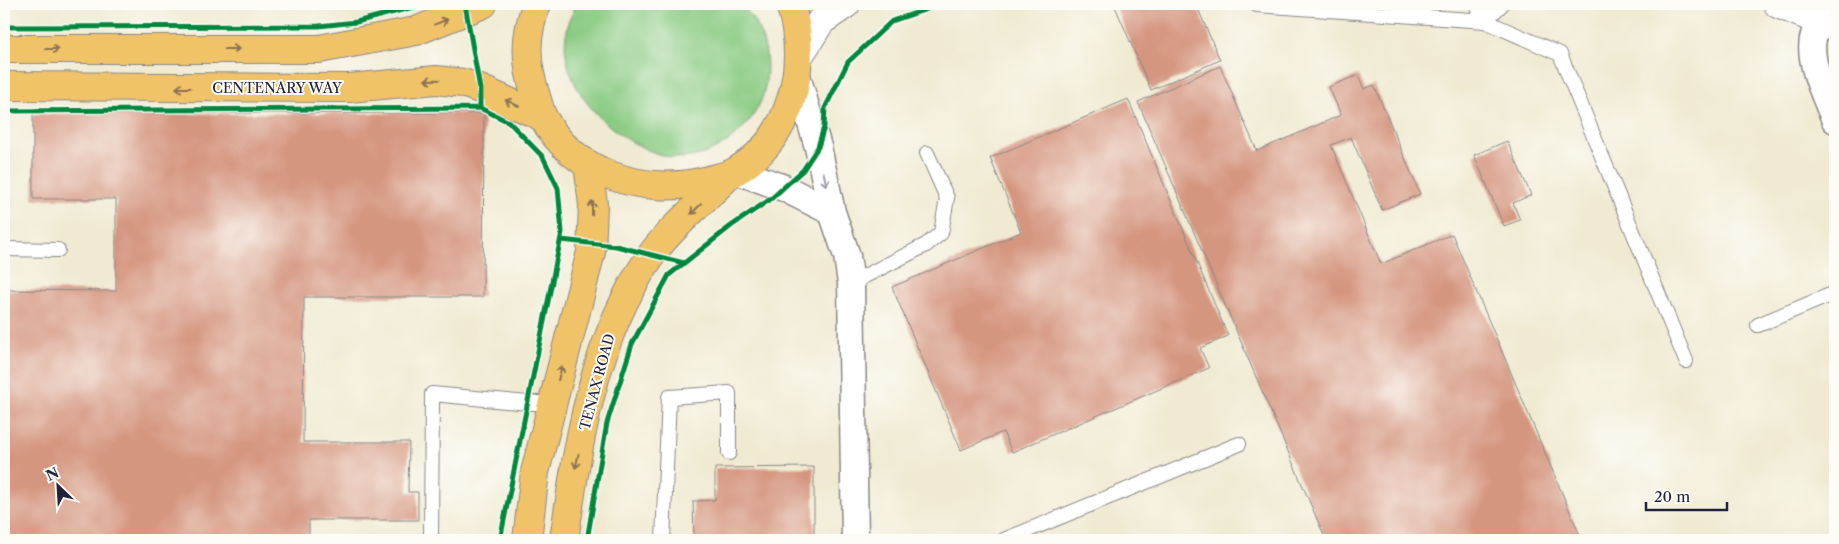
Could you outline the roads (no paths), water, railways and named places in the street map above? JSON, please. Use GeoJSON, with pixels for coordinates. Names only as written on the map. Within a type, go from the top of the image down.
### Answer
{"type":"FeatureCollection","features":[{"type":"Feature","properties":{"kind":"main road"},"geometry":{"type":"LineString","coordinates":[[4,49],[319,50],[416,31],[483,4]]}},
{"type":"Feature","properties":{"kind":"main road"},"geometry":{"type":"LineString","coordinates":[[537,4],[528,25],[528,72],[544,117],[563,143],[588,164],[619,180],[654,186],[691,184],[734,172]]}},
{"type":"Feature","properties":{"kind":"main road","name":"TENAX ROAD"},"geometry":{"type":"LineString","coordinates":[[564,540],[572,482],[592,392],[610,330],[631,287],[651,255],[734,172],[761,151],[781,124],[793,98],[798,66],[797,24],[790,4]]}},
{"type":"Feature","properties":{"kind":"main road","name":"CENTENARY WAY"},"geometry":{"type":"LineString","coordinates":[[4,86],[349,88],[436,80],[462,83],[480,89],[544,117]]}},
{"type":"Feature","properties":{"kind":"main road"},"geometry":{"type":"LineString","coordinates":[[527,540],[535,472],[592,252],[593,205],[588,164]]}},
{"type":"Feature","properties":{"kind":"street"},"geometry":{"type":"LineString","coordinates":[[846,4],[821,21],[798,66],[832,212],[845,249],[851,282],[855,540]]}},
{"type":"Feature","properties":{"kind":"street"},"geometry":{"type":"LineString","coordinates":[[1778,4],[1828,24],[1813,37],[1813,55],[1818,75],[1835,120]]}},
{"type":"Feature","properties":{"kind":"street"},"geometry":{"type":"LineString","coordinates":[[734,172],[784,188],[832,212]]}},
{"type":"Feature","properties":{"kind":"lane"},"geometry":{"type":"LineString","coordinates":[[1476,4],[1485,21]]}},
{"type":"Feature","properties":{"kind":"lane"},"geometry":{"type":"LineString","coordinates":[[1485,21],[1502,4]]}},
{"type":"Feature","properties":{"kind":"lane"},"geometry":{"type":"LineString","coordinates":[[1257,5],[1485,21],[1560,54],[1686,361]]}},
{"type":"Feature","properties":{"kind":"lane"},"geometry":{"type":"LineString","coordinates":[[851,282],[926,246],[940,233],[947,198],[927,153]]}},
{"type":"Feature","properties":{"kind":"lane"},"geometry":{"type":"LineString","coordinates":[[4,249],[58,250]]}},
{"type":"Feature","properties":{"kind":"lane"},"geometry":{"type":"LineString","coordinates":[[1758,325],[1835,293]]}},
{"type":"Feature","properties":{"kind":"lane"},"geometry":{"type":"LineString","coordinates":[[663,540],[669,397],[729,393],[729,453]]}},
{"type":"Feature","properties":{"kind":"lane"},"geometry":{"type":"LineString","coordinates":[[431,540],[432,394],[528,403],[552,403]]}},
{"type":"Feature","properties":{"kind":"lane"},"geometry":{"type":"LineString","coordinates":[[1004,540],[1239,444]]}}]}
